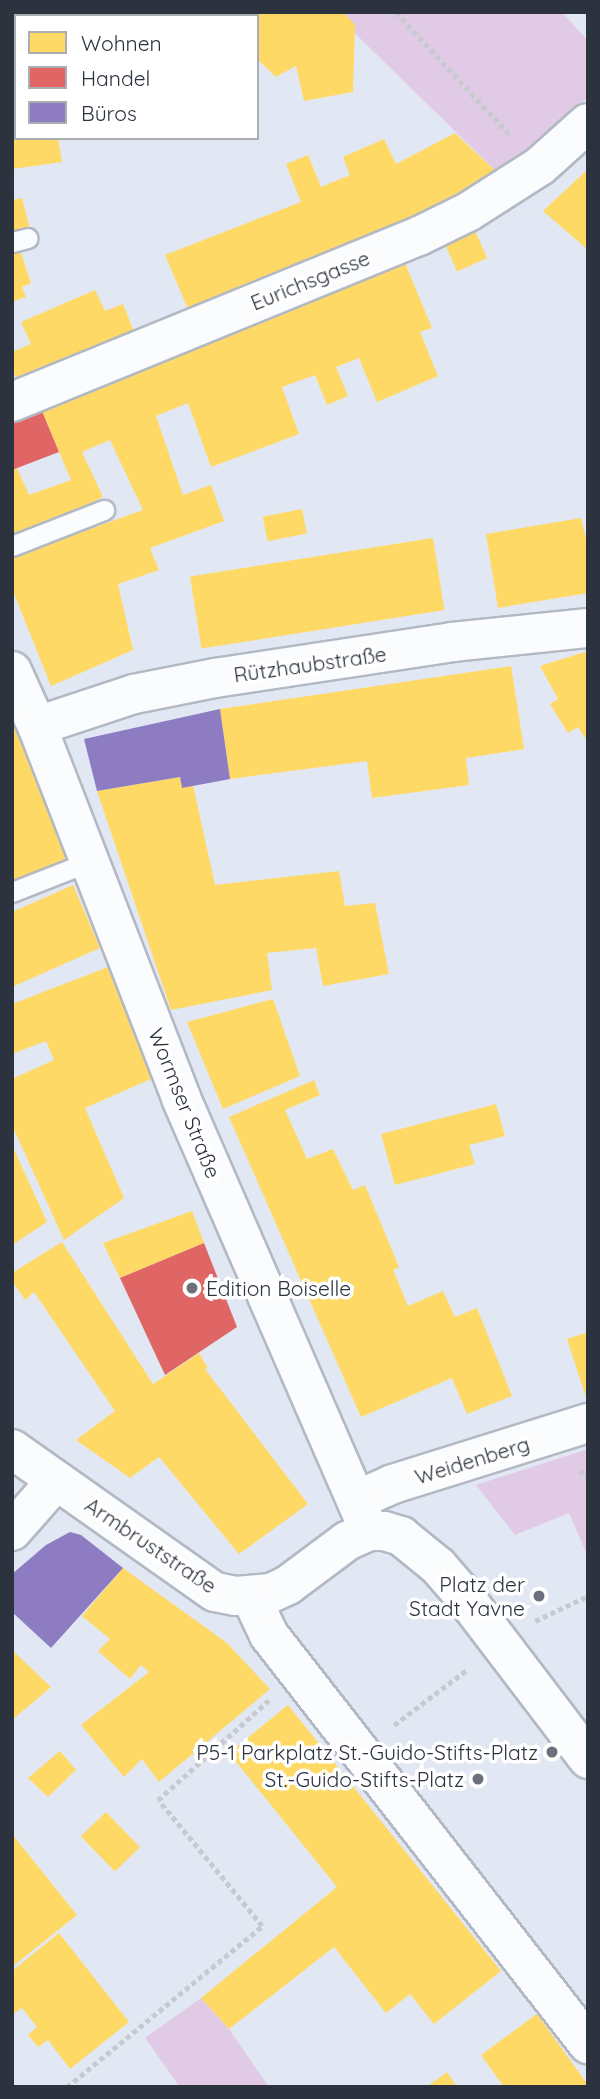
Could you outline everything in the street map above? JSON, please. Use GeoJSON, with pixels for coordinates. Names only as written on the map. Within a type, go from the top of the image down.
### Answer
{"type":"FeatureCollection","features":[{"type":"Feature","properties":{"kind":"street","name":"Eurichsgasse"},"geometry":{"type":"LineString","coordinates":[[12,402],[419,236],[468,212],[540,166],[588,123]]}},
{"type":"Feature","properties":{"kind":"street","name":"Rützhaubstraße"},"geometry":{"type":"LineString","coordinates":[[37,726],[134,694],[215,678],[452,642],[588,628]]}},
{"type":"Feature","properties":{"kind":"street","name":"Wormser Straße"},"geometry":{"type":"LineString","coordinates":[[12,671],[37,726],[202,1149],[363,1516]]}},
{"type":"Feature","properties":{"kind":"street","name":"Weidenberg"},"geometry":{"type":"LineString","coordinates":[[363,1516],[393,1484],[588,1423]]}},
{"type":"Feature","properties":{"kind":"street","name":"Armbruststraße"},"geometry":{"type":"LineString","coordinates":[[12,1449],[215,1591],[251,1597],[288,1585],[348,1541],[363,1516]]}},
{"type":"Feature","properties":{"kind":"street"},"geometry":{"type":"LineString","coordinates":[[12,1531],[56,1481]]}},
{"type":"Feature","properties":{"kind":"street"},"geometry":{"type":"LineString","coordinates":[[363,1516],[384,1531],[401,1536],[438,1566],[482,1619],[588,1759]]}},
{"type":"Feature","properties":{"kind":"street"},"geometry":{"type":"LineString","coordinates":[[251,1597],[269,1635],[588,2044]]}},
{"type":"Feature","properties":{"kind":"lane"},"geometry":{"type":"LineString","coordinates":[[12,546],[104,510]]}},
{"type":"Feature","properties":{"kind":"lane"},"geometry":{"type":"LineString","coordinates":[[12,892],[88,862]]}},
{"type":"Feature","properties":{"kind":"path"},"geometry":{"type":"LineString","coordinates":[[396,12],[514,140]]}},
{"type":"Feature","properties":{"kind":"path"},"geometry":{"type":"LineString","coordinates":[[67,2087],[262,1926],[158,1800],[276,1694]]}},
{"type":"Feature","properties":{"kind":"shaded area"},"geometry":{"type":"Polygon","coordinates":[[[333,12],[562,12],[588,41],[588,97],[502,177],[333,12]]]}},
{"type":"Feature","properties":{"kind":"shaded area"},"geometry":{"type":"Polygon","coordinates":[[[588,1449],[588,1557],[569,1513],[515,1535],[476,1485],[588,1449]]]}},
{"type":"Feature","properties":{"kind":"shaded area"},"geometry":{"type":"Polygon","coordinates":[[[201,1998],[229,2029],[269,2087],[180,2087],[145,2038],[201,1998]]]}},
{"type":"Feature","properties":{"kind":"building: Wohnen"},"geometry":{"type":"Polygon","coordinates":[[[12,12],[96,12],[14,14],[12,42],[12,12]]]}},
{"type":"Feature","properties":{"kind":"building: Wohnen"},"geometry":{"type":"Polygon","coordinates":[[[207,12],[343,12],[355,25],[353,92],[304,101],[296,66],[276,77],[259,61],[259,14],[207,12]]]}},
{"type":"Feature","properties":{"kind":"building: Wohnen"},"geometry":{"type":"Polygon","coordinates":[[[12,128],[14,140],[58,140],[62,162],[12,169],[12,128]]]}},
{"type":"Feature","properties":{"kind":"building: Wohnen"},"geometry":{"type":"Polygon","coordinates":[[[455,133],[502,177],[396,231],[191,316],[165,255],[301,202],[286,164],[308,155],[321,187],[350,175],[343,157],[384,139],[396,164],[455,133]]]}},
{"type":"Feature","properties":{"kind":"building: Wohnen"},"geometry":{"type":"Polygon","coordinates":[[[588,169],[588,250],[543,211],[588,169]]]}},
{"type":"Feature","properties":{"kind":"building: Wohnen"},"geometry":{"type":"Polygon","coordinates":[[[22,198],[30,229],[12,234],[12,200],[22,198]]]}},
{"type":"Feature","properties":{"kind":"building: Wohnen"},"geometry":{"type":"Polygon","coordinates":[[[473,226],[487,258],[457,271],[443,239],[473,226]]]}},
{"type":"Feature","properties":{"kind":"building: Wohnen"},"geometry":{"type":"Polygon","coordinates":[[[20,250],[31,283],[22,287],[26,297],[12,302],[12,253],[20,250]]]}},
{"type":"Feature","properties":{"kind":"building: Wohnen"},"geometry":{"type":"Polygon","coordinates":[[[402,256],[432,328],[420,332],[438,376],[377,402],[359,358],[336,367],[348,396],[327,405],[315,375],[282,387],[299,434],[211,467],[188,403],[156,416],[183,495],[211,485],[224,521],[150,548],[159,570],[118,584],[133,650],[51,686],[12,589],[12,557],[143,510],[110,440],[82,452],[103,497],[12,539],[12,470],[17,468],[29,495],[71,480],[39,404],[402,256]]]}},
{"type":"Feature","properties":{"kind":"building: Wohnen"},"geometry":{"type":"Polygon","coordinates":[[[95,290],[105,311],[123,304],[135,334],[19,384],[12,369],[12,352],[31,344],[21,322],[95,290]]]}},
{"type":"Feature","properties":{"kind":"building: Wohnen"},"geometry":{"type":"Polygon","coordinates":[[[302,509],[307,534],[268,541],[263,517],[302,509]]]}},
{"type":"Feature","properties":{"kind":"building: Wohnen"},"geometry":{"type":"Polygon","coordinates":[[[581,518],[588,546],[588,593],[498,608],[486,534],[581,518]]]}},
{"type":"Feature","properties":{"kind":"building: Wohnen"},"geometry":{"type":"Polygon","coordinates":[[[433,538],[444,610],[201,649],[190,576],[433,538]]]}},
{"type":"Feature","properties":{"kind":"building: Wohnen"},"geometry":{"type":"Polygon","coordinates":[[[588,651],[588,742],[578,727],[568,733],[550,704],[558,699],[540,666],[588,651]]]}},
{"type":"Feature","properties":{"kind":"building: Wohnen"},"geometry":{"type":"Polygon","coordinates":[[[511,666],[524,749],[466,758],[469,785],[372,798],[367,761],[230,779],[220,709],[511,666]]]}},
{"type":"Feature","properties":{"kind":"building: Wohnen"},"geometry":{"type":"Polygon","coordinates":[[[12,722],[69,858],[12,882],[12,722]]]}},
{"type":"Feature","properties":{"kind":"building: Wohnen"},"geometry":{"type":"Polygon","coordinates":[[[180,777],[182,788],[193,785],[215,885],[339,871],[345,906],[375,903],[389,974],[323,986],[316,948],[267,953],[272,990],[171,1010],[97,791],[180,777]]]}},
{"type":"Feature","properties":{"kind":"building: Wohnen"},"geometry":{"type":"Polygon","coordinates":[[[73,885],[100,948],[12,987],[12,912],[73,885]]]}},
{"type":"Feature","properties":{"kind":"building: Wohnen"},"geometry":{"type":"Polygon","coordinates":[[[108,967],[153,1078],[85,1108],[124,1198],[64,1240],[12,1125],[12,1079],[54,1060],[46,1041],[12,1054],[12,1004],[108,967]]]}},
{"type":"Feature","properties":{"kind":"building: Wohnen"},"geometry":{"type":"Polygon","coordinates":[[[273,999],[300,1076],[223,1109],[187,1022],[273,999]]]}},
{"type":"Feature","properties":{"kind":"building: Wohnen"},"geometry":{"type":"Polygon","coordinates":[[[314,1080],[320,1095],[285,1110],[307,1159],[333,1149],[353,1190],[365,1185],[399,1267],[393,1270],[408,1306],[443,1291],[455,1317],[477,1308],[512,1396],[467,1414],[452,1378],[361,1417],[229,1117],[314,1080]]]}},
{"type":"Feature","properties":{"kind":"building: Wohnen"},"geometry":{"type":"Polygon","coordinates":[[[496,1104],[505,1136],[469,1145],[475,1164],[395,1185],[381,1134],[496,1104]]]}},
{"type":"Feature","properties":{"kind":"building: Wohnen"},"geometry":{"type":"Polygon","coordinates":[[[12,1145],[47,1222],[12,1245],[12,1145]]]}},
{"type":"Feature","properties":{"kind":"building: Wohnen"},"geometry":{"type":"Polygon","coordinates":[[[192,1211],[204,1243],[120,1278],[103,1243],[192,1211]]]}},
{"type":"Feature","properties":{"kind":"building: Wohnen"},"geometry":{"type":"Polygon","coordinates":[[[62,1242],[153,1384],[199,1353],[208,1368],[205,1369],[308,1504],[239,1554],[159,1457],[130,1478],[76,1440],[115,1411],[34,1292],[25,1300],[12,1281],[12,1273],[62,1242]]]}},
{"type":"Feature","properties":{"kind":"building: Wohnen"},"geometry":{"type":"Polygon","coordinates":[[[588,1332],[588,1400],[587,1400],[567,1339],[588,1332]]]}},
{"type":"Feature","properties":{"kind":"building: Wohnen"},"geometry":{"type":"Polygon","coordinates":[[[123,1568],[227,1643],[270,1689],[159,1782],[142,1759],[124,1777],[81,1725],[149,1672],[141,1665],[130,1679],[98,1651],[110,1639],[82,1616],[123,1568]]]}},
{"type":"Feature","properties":{"kind":"building: Wohnen"},"geometry":{"type":"Polygon","coordinates":[[[12,1650],[51,1687],[12,1720],[12,1650]]]}},
{"type":"Feature","properties":{"kind":"building: Wohnen"},"geometry":{"type":"Polygon","coordinates":[[[288,1705],[501,1971],[434,2024],[410,1994],[386,2013],[334,1947],[229,2029],[201,1998],[337,1887],[229,1753],[288,1705]]]}},
{"type":"Feature","properties":{"kind":"building: Wohnen"},"geometry":{"type":"Polygon","coordinates":[[[60,1751],[76,1770],[48,1797],[28,1778],[60,1751]]]}},
{"type":"Feature","properties":{"kind":"building: Wohnen"},"geometry":{"type":"Polygon","coordinates":[[[106,1812],[140,1847],[115,1872],[81,1836],[106,1812]]]}},
{"type":"Feature","properties":{"kind":"building: Wohnen"},"geometry":{"type":"Polygon","coordinates":[[[12,1834],[77,1915],[12,1967],[12,1834]]]}},
{"type":"Feature","properties":{"kind":"building: Wohnen"},"geometry":{"type":"Polygon","coordinates":[[[59,1933],[129,2022],[70,2069],[48,2040],[38,2047],[28,2035],[37,2027],[22,2008],[12,2015],[12,1971],[59,1933]]]}},
{"type":"Feature","properties":{"kind":"building: Wohnen"},"geometry":{"type":"Polygon","coordinates":[[[537,2014],[588,2087],[504,2087],[481,2055],[537,2014]]]}},
{"type":"Feature","properties":{"kind":"building: Wohnen"},"geometry":{"type":"Polygon","coordinates":[[[447,2072],[457,2087],[426,2087],[435,2081],[447,2072]]]}},
{"type":"Feature","properties":{"kind":"building: Handel"},"geometry":{"type":"Polygon","coordinates":[[[39,404],[59,452],[12,470],[12,415],[39,404]]]}},
{"type":"Feature","properties":{"kind":"building: Handel"},"geometry":{"type":"Polygon","coordinates":[[[204,1243],[237,1327],[165,1375],[120,1278],[204,1243]]]}},
{"type":"Feature","properties":{"kind":"building: Büros"},"geometry":{"type":"Polygon","coordinates":[[[220,709],[230,779],[182,788],[180,777],[97,791],[84,739],[220,709]]]}},
{"type":"Feature","properties":{"kind":"building: Büros"},"geometry":{"type":"Polygon","coordinates":[[[70,1532],[81,1535],[123,1568],[51,1648],[12,1612],[12,1574],[46,1545],[70,1532]]]}},
{"type":"Feature","properties":{"kind":"place","name":"Edition Boiselle"},"geometry":{"type":"Point","coordinates":[192,1288]}},
{"type":"Feature","properties":{"kind":"place","name":"Platz der Stadt Yavne"},"geometry":{"type":"Point","coordinates":[539,1596]}},
{"type":"Feature","properties":{"kind":"place","name":"P5-1 Parkplatz St.-Guido-Stifts-Platz"},"geometry":{"type":"Point","coordinates":[552,1752]}},
{"type":"Feature","properties":{"kind":"place","name":"St.-Guido-Stifts-Platz"},"geometry":{"type":"Point","coordinates":[478,1779]}}]}
